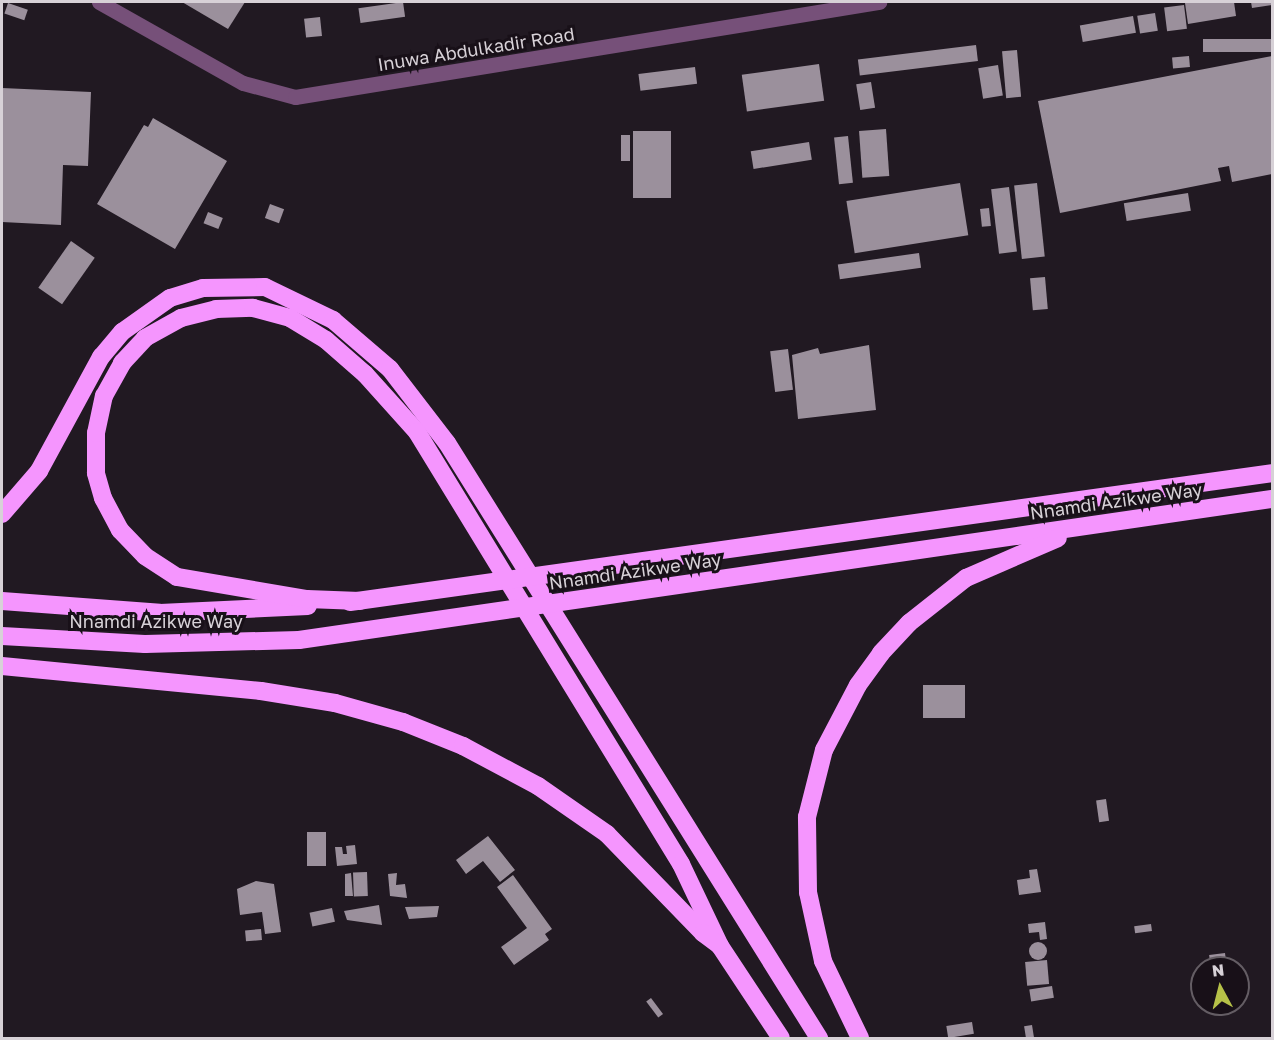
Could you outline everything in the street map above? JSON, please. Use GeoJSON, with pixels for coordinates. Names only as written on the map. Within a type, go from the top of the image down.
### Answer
{"type":"FeatureCollection","features":[{"type":"Feature","properties":{"kind":"highway"},"geometry":{"type":"LineString","coordinates":[[2,514],[27,489],[52,450],[101,357],[122,332],[171,298],[203,288],[265,287],[333,320],[390,369],[447,442],[819,1038]]}},
{"type":"Feature","properties":{"kind":"highway"},"geometry":{"type":"LineString","coordinates":[[360,601],[296,597],[177,577],[145,556],[120,530],[103,498],[96,474],[96,433],[104,396],[122,363],[145,338],[181,318],[216,309],[253,308],[290,318],[326,340],[365,374],[417,432],[681,864],[720,946],[780,1038]]}},
{"type":"Feature","properties":{"kind":"highway","name":"Nnamdi Azikwe Way"},"geometry":{"type":"LineString","coordinates":[[2,601],[160,613],[233,612],[360,601],[565,570],[1272,473]]}},
{"type":"Feature","properties":{"kind":"highway","name":"Nnamdi Azikwe Way"},"geometry":{"type":"LineString","coordinates":[[2,636],[70,643],[219,644],[299,640],[1272,499]]}},
{"type":"Feature","properties":{"kind":"highway"},"geometry":{"type":"LineString","coordinates":[[860,1038],[823,961],[807,892],[807,817],[824,750],[837,719],[881,652],[932,603],[1002,559],[1088,526]]}},
{"type":"Feature","properties":{"kind":"highway"},"geometry":{"type":"LineString","coordinates":[[2,666],[261,691],[335,704],[404,722],[463,746],[555,798],[606,834],[702,933],[720,946]]}},
{"type":"Feature","properties":{"kind":"street","name":"Inuwa Abdulkadir Road"},"geometry":{"type":"LineString","coordinates":[[99,2],[243,83],[295,97],[879,2]]}},
{"type":"Feature","properties":{"kind":"building"},"geometry":{"type":"Polygon","coordinates":[[[182,2],[245,2],[228,29],[182,2]]]}},
{"type":"Feature","properties":{"kind":"building"},"geometry":{"type":"Polygon","coordinates":[[[403,2],[405,17],[361,23],[358,8],[403,2]]]}},
{"type":"Feature","properties":{"kind":"building"},"geometry":{"type":"Polygon","coordinates":[[[1234,2],[1236,16],[1188,24],[1185,3],[1234,2]]]}},
{"type":"Feature","properties":{"kind":"building"},"geometry":{"type":"Polygon","coordinates":[[[1251,2],[1272,2],[1272,5],[1252,8],[1251,2]]]}},
{"type":"Feature","properties":{"kind":"building"},"geometry":{"type":"Polygon","coordinates":[[[8,3],[28,10],[24,20],[4,13],[8,3]]]}},
{"type":"Feature","properties":{"kind":"building"},"geometry":{"type":"Polygon","coordinates":[[[1184,5],[1187,29],[1167,31],[1164,7],[1184,5]]]}},
{"type":"Feature","properties":{"kind":"building"},"geometry":{"type":"Polygon","coordinates":[[[1155,13],[1158,31],[1140,34],[1137,16],[1155,13]]]}},
{"type":"Feature","properties":{"kind":"building"},"geometry":{"type":"Polygon","coordinates":[[[1133,16],[1136,33],[1083,42],[1080,25],[1133,16]]]}},
{"type":"Feature","properties":{"kind":"building"},"geometry":{"type":"Polygon","coordinates":[[[320,17],[322,36],[306,38],[304,19],[320,17]]]}},
{"type":"Feature","properties":{"kind":"building"},"geometry":{"type":"Polygon","coordinates":[[[1203,39],[1272,39],[1272,52],[1203,52],[1203,39]]]}},
{"type":"Feature","properties":{"kind":"building"},"geometry":{"type":"Polygon","coordinates":[[[976,45],[978,61],[860,75],[858,60],[976,45]]]}},
{"type":"Feature","properties":{"kind":"building"},"geometry":{"type":"Polygon","coordinates":[[[1017,50],[1021,97],[1006,98],[1002,51],[1017,50]]]}},
{"type":"Feature","properties":{"kind":"building"},"geometry":{"type":"Polygon","coordinates":[[[1189,56],[1190,67],[1173,68],[1172,57],[1189,56]]]}},
{"type":"Feature","properties":{"kind":"building"},"geometry":{"type":"Polygon","coordinates":[[[1272,56],[1272,174],[1232,182],[1229,166],[1218,168],[1221,181],[1060,213],[1038,101],[1272,56]]]}},
{"type":"Feature","properties":{"kind":"building"},"geometry":{"type":"Polygon","coordinates":[[[819,64],[824,101],[747,111],[742,75],[819,64]]]}},
{"type":"Feature","properties":{"kind":"building"},"geometry":{"type":"Polygon","coordinates":[[[998,65],[1003,96],[983,99],[978,68],[998,65]]]}},
{"type":"Feature","properties":{"kind":"building"},"geometry":{"type":"Polygon","coordinates":[[[695,67],[697,84],[640,91],[638,74],[695,67]]]}},
{"type":"Feature","properties":{"kind":"building"},"geometry":{"type":"Polygon","coordinates":[[[871,82],[875,108],[860,110],[856,84],[871,82]]]}},
{"type":"Feature","properties":{"kind":"building"},"geometry":{"type":"Polygon","coordinates":[[[2,88],[91,92],[88,166],[63,165],[61,225],[2,222],[2,88]]]}},
{"type":"Feature","properties":{"kind":"building"},"geometry":{"type":"Polygon","coordinates":[[[153,118],[227,161],[175,249],[97,204],[144,125],[148,127],[153,118]]]}},
{"type":"Feature","properties":{"kind":"building"},"geometry":{"type":"Polygon","coordinates":[[[886,129],[889,176],[862,178],[859,131],[886,129]]]}},
{"type":"Feature","properties":{"kind":"building"},"geometry":{"type":"Polygon","coordinates":[[[633,131],[671,131],[671,198],[633,198],[633,131]]]}},
{"type":"Feature","properties":{"kind":"building"},"geometry":{"type":"Polygon","coordinates":[[[621,135],[630,135],[630,161],[621,161],[621,135]]]}},
{"type":"Feature","properties":{"kind":"building"},"geometry":{"type":"Polygon","coordinates":[[[848,136],[853,183],[839,184],[834,137],[848,136]]]}},
{"type":"Feature","properties":{"kind":"building"},"geometry":{"type":"Polygon","coordinates":[[[809,142],[812,160],[754,169],[751,151],[809,142]]]}},
{"type":"Feature","properties":{"kind":"building"},"geometry":{"type":"Polygon","coordinates":[[[960,183],[968,235],[855,253],[846,201],[960,183]]]}},
{"type":"Feature","properties":{"kind":"building"},"geometry":{"type":"Polygon","coordinates":[[[1037,183],[1045,257],[1022,259],[1014,185],[1037,183]]]}},
{"type":"Feature","properties":{"kind":"building"},"geometry":{"type":"Polygon","coordinates":[[[1009,187],[1017,252],[999,254],[991,189],[1009,187]]]}},
{"type":"Feature","properties":{"kind":"building"},"geometry":{"type":"Polygon","coordinates":[[[1188,193],[1191,211],[1127,221],[1124,203],[1188,193]]]}},
{"type":"Feature","properties":{"kind":"building"},"geometry":{"type":"Polygon","coordinates":[[[270,204],[284,209],[279,223],[265,218],[270,204]]]}},
{"type":"Feature","properties":{"kind":"building"},"geometry":{"type":"Polygon","coordinates":[[[989,208],[991,226],[982,227],[980,209],[989,208]]]}},
{"type":"Feature","properties":{"kind":"building"},"geometry":{"type":"Polygon","coordinates":[[[208,212],[223,218],[218,229],[204,223],[208,212]]]}},
{"type":"Feature","properties":{"kind":"building"},"geometry":{"type":"Polygon","coordinates":[[[71,241],[95,258],[62,304],[38,288],[71,241]]]}},
{"type":"Feature","properties":{"kind":"building"},"geometry":{"type":"Polygon","coordinates":[[[919,253],[921,268],[840,279],[838,264],[919,253]]]}},
{"type":"Feature","properties":{"kind":"building"},"geometry":{"type":"Polygon","coordinates":[[[1045,277],[1048,309],[1033,310],[1030,278],[1045,277]]]}},
{"type":"Feature","properties":{"kind":"building"},"geometry":{"type":"Polygon","coordinates":[[[869,345],[876,410],[798,419],[792,355],[818,348],[820,354],[869,345]]]}},
{"type":"Feature","properties":{"kind":"building"},"geometry":{"type":"Polygon","coordinates":[[[788,349],[793,390],[775,392],[770,351],[788,349]]]}},
{"type":"Feature","properties":{"kind":"building"},"geometry":{"type":"Polygon","coordinates":[[[923,685],[965,685],[965,718],[923,718],[923,685]]]}},
{"type":"Feature","properties":{"kind":"building"},"geometry":{"type":"Polygon","coordinates":[[[1106,799],[1109,821],[1099,822],[1096,800],[1106,799]]]}},
{"type":"Feature","properties":{"kind":"building"},"geometry":{"type":"Polygon","coordinates":[[[307,832],[326,832],[326,866],[307,866],[307,832]]]}},
{"type":"Feature","properties":{"kind":"building"},"geometry":{"type":"Polygon","coordinates":[[[488,836],[515,870],[500,882],[483,861],[466,874],[456,860],[488,836]]]}},
{"type":"Feature","properties":{"kind":"building"},"geometry":{"type":"Polygon","coordinates":[[[355,845],[357,864],[337,866],[335,847],[342,847],[343,854],[347,854],[346,846],[355,845]]]}},
{"type":"Feature","properties":{"kind":"building"},"geometry":{"type":"Polygon","coordinates":[[[1037,869],[1041,892],[1019,895],[1017,880],[1030,878],[1029,870],[1037,869]]]}},
{"type":"Feature","properties":{"kind":"building"},"geometry":{"type":"Polygon","coordinates":[[[353,872],[367,872],[368,896],[354,896],[353,872]]]}},
{"type":"Feature","properties":{"kind":"building"},"geometry":{"type":"Polygon","coordinates":[[[351,873],[353,896],[345,896],[345,874],[351,873]]]}},
{"type":"Feature","properties":{"kind":"building"},"geometry":{"type":"Polygon","coordinates":[[[397,873],[396,885],[405,884],[407,898],[390,896],[388,874],[397,873]]]}},
{"type":"Feature","properties":{"kind":"building"},"geometry":{"type":"Polygon","coordinates":[[[513,875],[552,929],[545,934],[549,940],[514,965],[501,947],[527,928],[497,887],[513,875]]]}},
{"type":"Feature","properties":{"kind":"building"},"geometry":{"type":"Polygon","coordinates":[[[256,881],[274,884],[281,932],[265,934],[262,912],[240,915],[237,889],[256,881]]]}},
{"type":"Feature","properties":{"kind":"building"},"geometry":{"type":"Polygon","coordinates":[[[379,905],[382,925],[347,920],[344,911],[379,905]]]}},
{"type":"Feature","properties":{"kind":"building"},"geometry":{"type":"Polygon","coordinates":[[[439,906],[437,917],[409,919],[405,907],[439,906]]]}},
{"type":"Feature","properties":{"kind":"building"},"geometry":{"type":"Polygon","coordinates":[[[332,908],[335,922],[312,926],[310,913],[332,908]]]}},
{"type":"Feature","properties":{"kind":"building"},"geometry":{"type":"Polygon","coordinates":[[[1045,922],[1047,939],[1040,940],[1039,932],[1029,933],[1028,924],[1045,922]]]}},
{"type":"Feature","properties":{"kind":"building"},"geometry":{"type":"Polygon","coordinates":[[[1151,924],[1152,931],[1135,933],[1134,926],[1151,924]]]}},
{"type":"Feature","properties":{"kind":"building"},"geometry":{"type":"Polygon","coordinates":[[[261,929],[262,940],[246,941],[245,930],[261,929]]]}},
{"type":"Feature","properties":{"kind":"building"},"geometry":{"type":"Polygon","coordinates":[[[1038,942],[1044,945],[1047,951],[1044,957],[1038,960],[1032,957],[1029,951],[1032,945],[1038,942]]]}},
{"type":"Feature","properties":{"kind":"building"},"geometry":{"type":"Polygon","coordinates":[[[1225,953],[1225,956],[1209,956],[1225,953]]]}},
{"type":"Feature","properties":{"kind":"building"},"geometry":{"type":"Polygon","coordinates":[[[1047,960],[1049,984],[1027,986],[1025,962],[1047,960]]]}},
{"type":"Feature","properties":{"kind":"building"},"geometry":{"type":"Polygon","coordinates":[[[1052,986],[1054,998],[1031,1001],[1029,990],[1052,986]]]}},
{"type":"Feature","properties":{"kind":"building"},"geometry":{"type":"Polygon","coordinates":[[[651,998],[663,1014],[658,1018],[646,1002],[651,998]]]}},
{"type":"Feature","properties":{"kind":"building"},"geometry":{"type":"Polygon","coordinates":[[[972,1022],[974,1034],[948,1038],[946,1026],[972,1022]]]}},
{"type":"Feature","properties":{"kind":"building"},"geometry":{"type":"Polygon","coordinates":[[[1032,1025],[1034,1038],[1026,1038],[1024,1026],[1032,1025]]]}}]}
